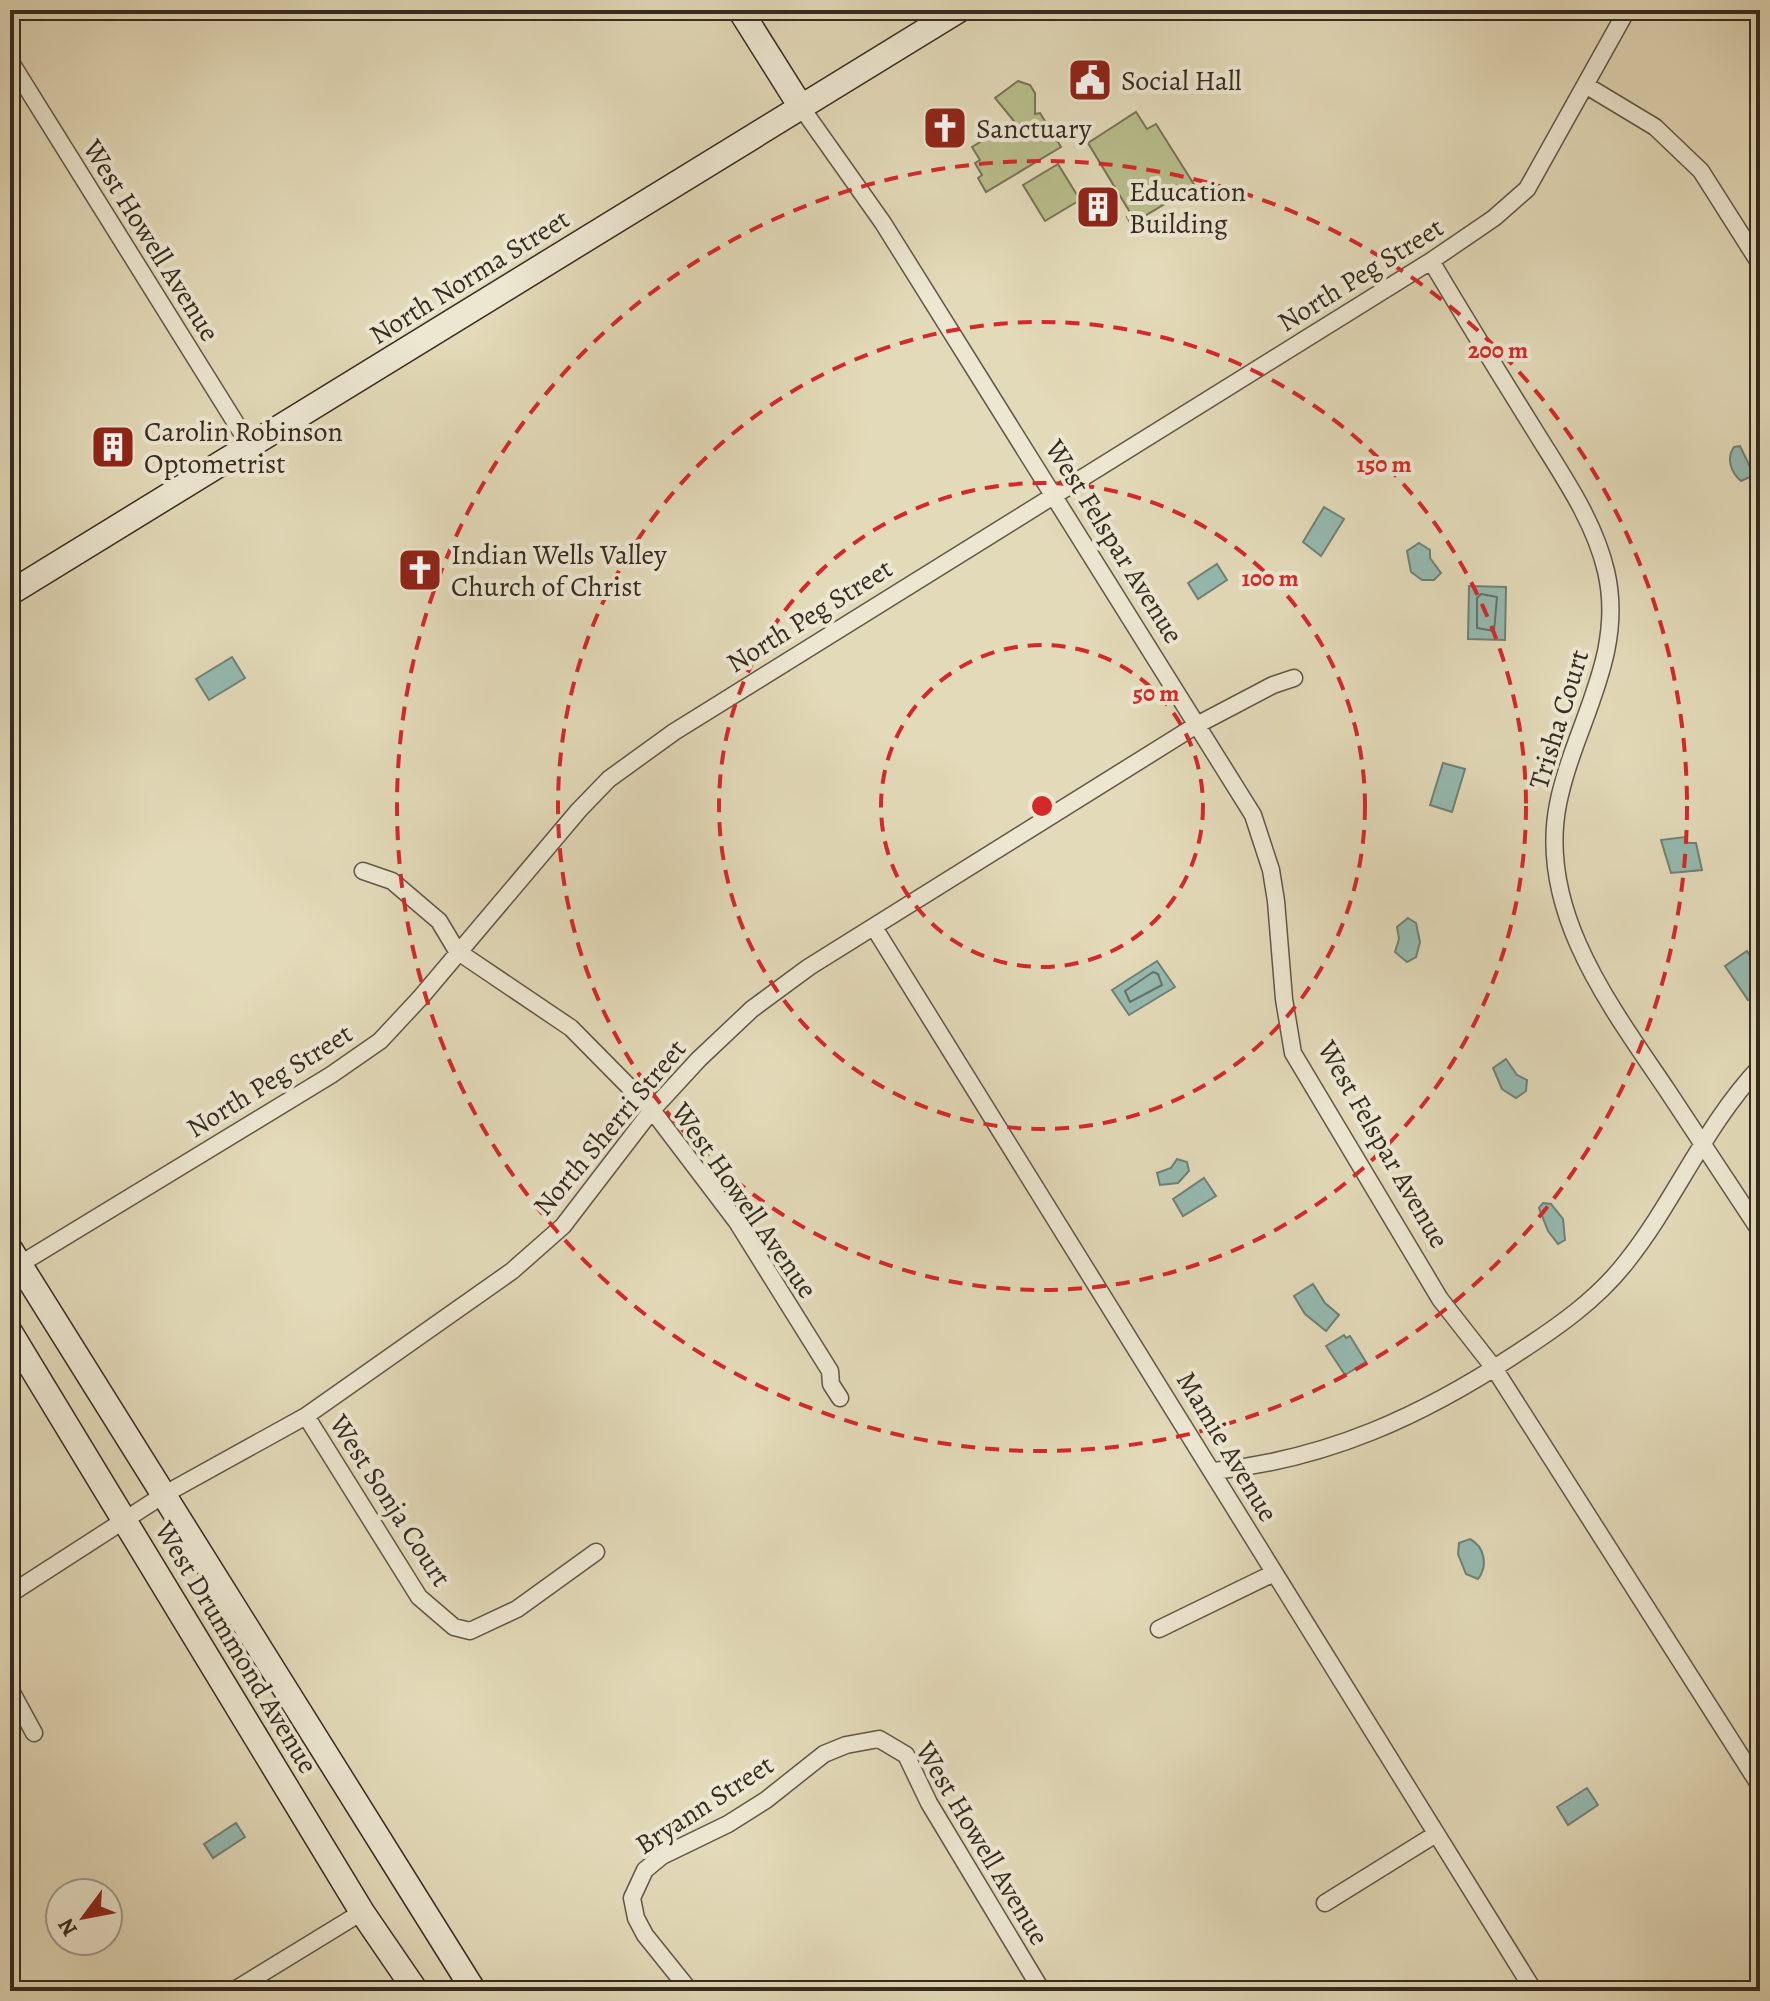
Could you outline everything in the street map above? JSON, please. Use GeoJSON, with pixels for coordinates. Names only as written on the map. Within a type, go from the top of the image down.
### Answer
{"type":"FeatureCollection","features":[{"type":"Feature","properties":{"kind":"main road","name":"West Felspar Avenue"},"geometry":{"type":"LineString","coordinates":[[740,10],[801,107]]}},
{"type":"Feature","properties":{"kind":"main road","name":"North Norma Street"},"geometry":{"type":"LineString","coordinates":[[10,593],[959,10]]}},
{"type":"Feature","properties":{"kind":"main road","name":"West Drummond Avenue"},"geometry":{"type":"LineString","coordinates":[[13,1261],[165,1494],[474,1991]]}},
{"type":"Feature","properties":{"kind":"main road","name":"West Drummond Avenue"},"geometry":{"type":"LineString","coordinates":[[10,1332],[362,1912],[416,1991]]}},
{"type":"Feature","properties":{"kind":"street","name":"North Peg Street"},"geometry":{"type":"LineString","coordinates":[[13,1261],[356,1059],[380,1041],[421,997],[538,855],[609,779],[734,692],[1431,261],[1494,218],[1527,189],[1627,10]]}},
{"type":"Feature","properties":{"kind":"street","name":"West Howell Avenue"},"geometry":{"type":"LineString","coordinates":[[10,61],[250,446]]}},
{"type":"Feature","properties":{"kind":"street"},"geometry":{"type":"LineString","coordinates":[[1587,86],[1655,127],[1701,171],[1760,264]]}},
{"type":"Feature","properties":{"kind":"street","name":"West Felspar Avenue"},"geometry":{"type":"LineString","coordinates":[[801,107],[883,223],[1253,815],[1271,870],[1293,1053],[1440,1299],[1494,1368],[1760,1786]]}},
{"type":"Feature","properties":{"kind":"street","name":"Trisha Court"},"geometry":{"type":"LineString","coordinates":[[1431,261],[1566,481],[1589,525],[1606,571],[1612,620],[1604,667],[1566,766],[1557,809],[1553,853],[1562,898],[1584,955],[1609,1004],[1760,1231]]}},
{"type":"Feature","properties":{"kind":"street","name":"North Sherri Street"},"geometry":{"type":"LineString","coordinates":[[10,1594],[165,1494],[306,1416],[512,1271],[563,1226],[652,1110],[699,1059],[752,1009],[809,967],[875,929],[1195,726],[1273,685],[1294,678]]}},
{"type":"Feature","properties":{"kind":"street","name":"West Howell Avenue"},"geometry":{"type":"LineString","coordinates":[[363,871],[392,881],[439,921],[457,951],[571,1028],[652,1110],[737,1222],[830,1371],[831,1384],[840,1398]]}},
{"type":"Feature","properties":{"kind":"street","name":"Mamie Avenue"},"geometry":{"type":"LineString","coordinates":[[875,929],[1534,1991]]}},
{"type":"Feature","properties":{"kind":"street"},"geometry":{"type":"LineString","coordinates":[[1214,1471],[1339,1445],[1415,1415],[1567,1320],[1626,1263],[1669,1199],[1701,1142],[1760,1067]]}},
{"type":"Feature","properties":{"kind":"street","name":"West Sonja Court"},"geometry":{"type":"LineString","coordinates":[[306,1416],[419,1597],[454,1627],[470,1631],[517,1609],[596,1552]]}},
{"type":"Feature","properties":{"kind":"street"},"geometry":{"type":"LineString","coordinates":[[1159,1629],[1274,1573]]}},
{"type":"Feature","properties":{"kind":"street"},"geometry":{"type":"LineString","coordinates":[[10,1689],[34,1733]]}},
{"type":"Feature","properties":{"kind":"street","name":"West Howell Avenue"},"geometry":{"type":"LineString","coordinates":[[867,1740],[892,1744],[906,1755],[929,1803],[1042,1991]]}},
{"type":"Feature","properties":{"kind":"street","name":"Bryann Street"},"geometry":{"type":"LineString","coordinates":[[690,1991],[672,1964],[645,1935],[634,1907],[632,1898],[645,1870],[662,1856],[728,1824],[766,1800],[824,1754],[867,1740]]}},
{"type":"Feature","properties":{"kind":"street"},"geometry":{"type":"LineString","coordinates":[[1325,1903],[1436,1834]]}},
{"type":"Feature","properties":{"kind":"street"},"geometry":{"type":"LineString","coordinates":[[233,1991],[362,1912]]}},
{"type":"Feature","properties":{"kind":"green space"},"geometry":{"type":"Polygon","coordinates":[[[1018,81],[1030,85],[1035,93],[1035,114],[1040,113],[1061,147],[986,192],[978,178],[982,175],[975,163],[980,160],[972,147],[1014,121],[995,98],[1018,81]]]}},
{"type":"Feature","properties":{"kind":"green space"},"geometry":{"type":"Polygon","coordinates":[[[1136,112],[1147,129],[1156,124],[1195,186],[1131,224],[1127,217],[1131,214],[1088,143],[1136,112]]]}},
{"type":"Feature","properties":{"kind":"green space"},"geometry":{"type":"Polygon","coordinates":[[[1058,164],[1080,200],[1045,221],[1023,185],[1058,164]]]}},
{"type":"Feature","properties":{"kind":"water"},"geometry":{"type":"Polygon","coordinates":[[[1740,446],[1752,471],[1750,477],[1741,481],[1732,470],[1730,460],[1734,447],[1740,446]]]}},
{"type":"Feature","properties":{"kind":"water"},"geometry":{"type":"Polygon","coordinates":[[[1324,507],[1344,519],[1321,556],[1303,542],[1324,507]]]}},
{"type":"Feature","properties":{"kind":"water"},"geometry":{"type":"Polygon","coordinates":[[[1419,543],[1430,550],[1430,558],[1441,573],[1434,580],[1422,580],[1411,572],[1407,551],[1419,543]]]}},
{"type":"Feature","properties":{"kind":"water"},"geometry":{"type":"Polygon","coordinates":[[[1217,564],[1227,580],[1198,599],[1188,583],[1217,564]]]}},
{"type":"Feature","properties":{"kind":"water"},"geometry":{"type":"Polygon","coordinates":[[[1469,586],[1506,587],[1505,640],[1468,639],[1469,586]]]}},
{"type":"Feature","properties":{"kind":"water"},"geometry":{"type":"Polygon","coordinates":[[[232,657],[245,678],[209,700],[196,679],[232,657]]]}},
{"type":"Feature","properties":{"kind":"water"},"geometry":{"type":"Polygon","coordinates":[[[1443,763],[1465,769],[1452,812],[1430,805],[1443,763]]]}},
{"type":"Feature","properties":{"kind":"water"},"geometry":{"type":"Polygon","coordinates":[[[1685,837],[1688,843],[1696,843],[1702,870],[1671,873],[1661,840],[1685,837]]]}},
{"type":"Feature","properties":{"kind":"water"},"geometry":{"type":"Polygon","coordinates":[[[1408,918],[1416,923],[1420,942],[1416,957],[1407,962],[1395,952],[1399,939],[1397,927],[1408,918]]]}},
{"type":"Feature","properties":{"kind":"water"},"geometry":{"type":"Polygon","coordinates":[[[1747,951],[1760,971],[1760,992],[1748,1000],[1725,966],[1747,951]]]}},
{"type":"Feature","properties":{"kind":"water"},"geometry":{"type":"Polygon","coordinates":[[[1157,961],[1175,987],[1129,1015],[1112,990],[1157,961]]]}},
{"type":"Feature","properties":{"kind":"water"},"geometry":{"type":"Polygon","coordinates":[[[1506,1059],[1517,1075],[1527,1080],[1526,1091],[1516,1098],[1502,1089],[1493,1068],[1506,1059]]]}},
{"type":"Feature","properties":{"kind":"water"},"geometry":{"type":"Polygon","coordinates":[[[1177,1159],[1187,1162],[1189,1171],[1178,1183],[1160,1185],[1157,1173],[1171,1168],[1177,1159]]]}},
{"type":"Feature","properties":{"kind":"water"},"geometry":{"type":"Polygon","coordinates":[[[1204,1178],[1216,1196],[1183,1216],[1173,1199],[1204,1178]]]}},
{"type":"Feature","properties":{"kind":"water"},"geometry":{"type":"Polygon","coordinates":[[[1543,1203],[1551,1204],[1563,1219],[1565,1240],[1558,1244],[1548,1231],[1539,1208],[1543,1203]]]}},
{"type":"Feature","properties":{"kind":"water"},"geometry":{"type":"Polygon","coordinates":[[[1313,1284],[1325,1303],[1339,1315],[1326,1331],[1305,1314],[1294,1296],[1313,1284]]]}},
{"type":"Feature","properties":{"kind":"water"},"geometry":{"type":"Polygon","coordinates":[[[1344,1335],[1346,1338],[1350,1336],[1366,1362],[1345,1375],[1326,1346],[1344,1335]]]}},
{"type":"Feature","properties":{"kind":"water"},"geometry":{"type":"Polygon","coordinates":[[[1470,1539],[1479,1547],[1483,1557],[1483,1568],[1478,1579],[1466,1574],[1458,1554],[1459,1543],[1470,1539]]]}},
{"type":"Feature","properties":{"kind":"water"},"geometry":{"type":"Polygon","coordinates":[[[1587,1788],[1598,1805],[1568,1825],[1557,1807],[1587,1788]]]}},
{"type":"Feature","properties":{"kind":"water"},"geometry":{"type":"Polygon","coordinates":[[[236,1823],[245,1837],[213,1858],[204,1844],[236,1823]]]}},
{"type":"Feature","properties":{"kind":"place","name":"Social Hall"},"geometry":{"type":"Point","coordinates":[1090,80]}},
{"type":"Feature","properties":{"kind":"place","name":"Sanctuary"},"geometry":{"type":"Point","coordinates":[945,128]}},
{"type":"Feature","properties":{"kind":"place","name":"Education Building"},"geometry":{"type":"Point","coordinates":[1098,207]}},
{"type":"Feature","properties":{"kind":"place","name":"Carolin Robinson Optometrist"},"geometry":{"type":"Point","coordinates":[113,447]}},
{"type":"Feature","properties":{"kind":"place","name":"Indian Wells Valley Church of Christ"},"geometry":{"type":"Point","coordinates":[420,570]}}]}
